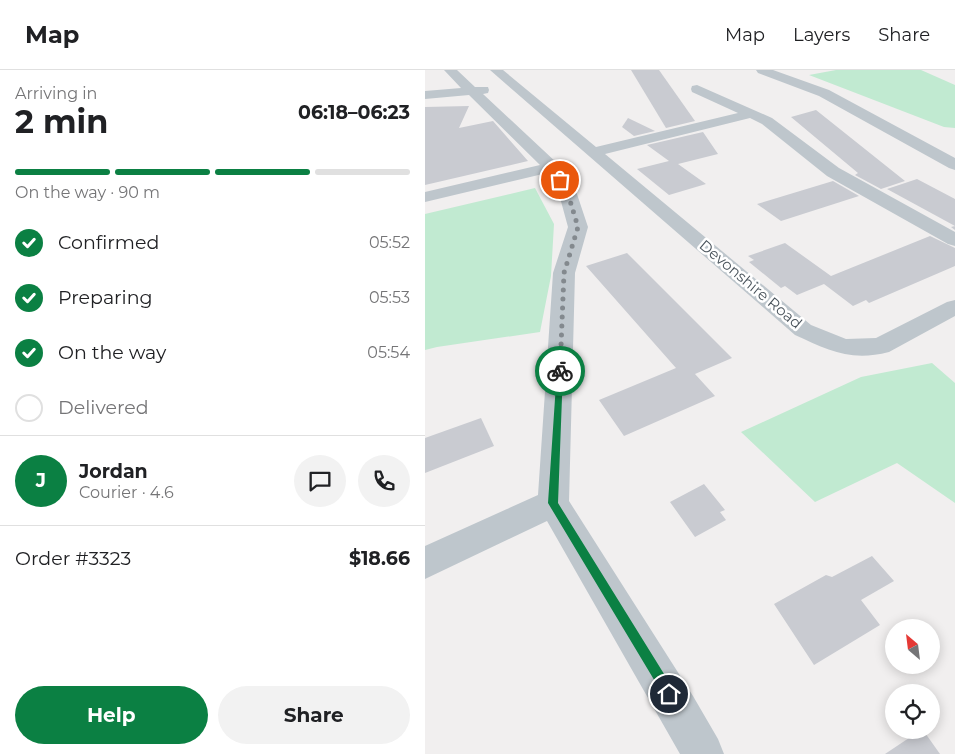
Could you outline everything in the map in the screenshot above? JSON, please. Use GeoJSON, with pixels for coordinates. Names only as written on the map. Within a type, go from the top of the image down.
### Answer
{"type":"FeatureCollection","features":[{"type":"Feature","properties":{"kind":"street"},"geometry":{"type":"LineString","coordinates":[[449,70],[552,167],[568,194],[578,227],[564,273],[553,503],[679,710],[703,754]]}},
{"type":"Feature","properties":{"kind":"street","name":"Devonshire Road"},"geometry":{"type":"LineString","coordinates":[[496,70],[803,330],[843,347],[880,346],[955,307]]}},
{"type":"Feature","properties":{"kind":"street"},"geometry":{"type":"LineString","coordinates":[[762,70],[824,93],[955,165]]}},
{"type":"Feature","properties":{"kind":"street"},"geometry":{"type":"LineString","coordinates":[[425,95],[515,85]]}},
{"type":"Feature","properties":{"kind":"street"},"geometry":{"type":"LineString","coordinates":[[697,89],[767,122],[833,172],[955,240]]}},
{"type":"Feature","properties":{"kind":"street"},"geometry":{"type":"LineString","coordinates":[[595,152],[751,114]]}},
{"type":"Feature","properties":{"kind":"street"},"geometry":{"type":"LineString","coordinates":[[425,198],[552,167]]}},
{"type":"Feature","properties":{"kind":"street"},"geometry":{"type":"LineString","coordinates":[[425,563],[553,503]]}},
{"type":"Feature","properties":{"kind":"green space"},"geometry":{"type":"Polygon","coordinates":[[[836,70],[921,70],[955,85],[955,128],[944,127],[809,75],[836,70]]]}},
{"type":"Feature","properties":{"kind":"green space"},"geometry":{"type":"Polygon","coordinates":[[[535,188],[554,224],[551,276],[540,332],[425,350],[425,214],[535,188]]]}},
{"type":"Feature","properties":{"kind":"green space"},"geometry":{"type":"Polygon","coordinates":[[[932,363],[955,383],[955,503],[897,463],[815,502],[741,432],[861,377],[932,363]]]}},
{"type":"Feature","properties":{"kind":"building"},"geometry":{"type":"Polygon","coordinates":[[[631,70],[659,70],[695,121],[666,128],[631,70]]]}},
{"type":"Feature","properties":{"kind":"building"},"geometry":{"type":"Polygon","coordinates":[[[469,106],[459,128],[493,121],[528,161],[425,185],[425,107],[469,106]]]}},
{"type":"Feature","properties":{"kind":"building"},"geometry":{"type":"Polygon","coordinates":[[[816,110],[905,181],[881,189],[855,175],[858,173],[791,117],[816,110]]]}},
{"type":"Feature","properties":{"kind":"building"},"geometry":{"type":"Polygon","coordinates":[[[628,118],[655,131],[634,136],[622,127],[628,118]]]}},
{"type":"Feature","properties":{"kind":"building"},"geometry":{"type":"Polygon","coordinates":[[[703,132],[718,154],[678,164],[706,184],[669,195],[637,169],[669,161],[647,145],[703,132]]]}},
{"type":"Feature","properties":{"kind":"building"},"geometry":{"type":"Polygon","coordinates":[[[917,179],[955,199],[955,226],[887,189],[917,179]]]}},
{"type":"Feature","properties":{"kind":"building"},"geometry":{"type":"Polygon","coordinates":[[[833,181],[859,196],[781,221],[757,204],[833,181]]]}},
{"type":"Feature","properties":{"kind":"building"},"geometry":{"type":"Polygon","coordinates":[[[930,236],[955,248],[955,266],[869,303],[866,300],[853,306],[824,284],[797,295],[785,286],[781,288],[749,262],[754,260],[748,256],[785,243],[831,276],[930,236]]]}},
{"type":"Feature","properties":{"kind":"building"},"geometry":{"type":"Polygon","coordinates":[[[627,253],[732,358],[695,374],[715,396],[624,436],[599,400],[676,368],[586,266],[627,253]]]}},
{"type":"Feature","properties":{"kind":"building"},"geometry":{"type":"Polygon","coordinates":[[[481,418],[494,446],[425,473],[425,438],[481,418]]]}},
{"type":"Feature","properties":{"kind":"building"},"geometry":{"type":"Polygon","coordinates":[[[704,484],[725,510],[720,512],[726,520],[695,537],[670,502],[704,484]]]}},
{"type":"Feature","properties":{"kind":"building"},"geometry":{"type":"Polygon","coordinates":[[[872,556],[894,581],[861,600],[880,625],[814,665],[774,604],[826,575],[832,577],[872,556]]]}},
{"type":"Feature","properties":{"kind":"building"},"geometry":{"type":"Polygon","coordinates":[[[908,739],[929,739],[940,754],[885,754],[908,739]]]}},
{"type":"Feature","properties":{"kind":"way so far"},"geometry":{"type":"LineString","coordinates":[[560,180],[568,194],[578,227],[564,273],[560,371]]}},
{"type":"Feature","properties":{"kind":"route"},"geometry":{"type":"LineString","coordinates":[[560,371],[553,503],[669,694]]}}]}
